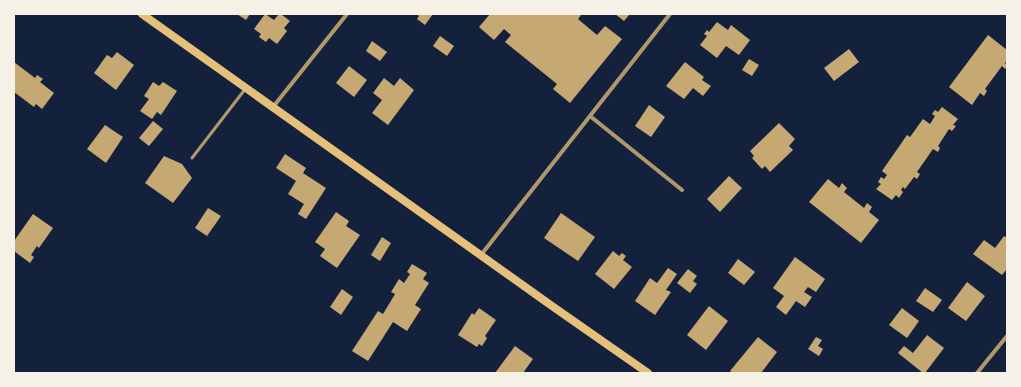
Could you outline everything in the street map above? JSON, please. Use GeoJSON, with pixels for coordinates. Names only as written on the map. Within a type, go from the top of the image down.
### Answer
{"type":"FeatureCollection","features":[{"type":"Feature","properties":{"kind":"main road"},"geometry":{"type":"LineString","coordinates":[[142,14],[648,373]]}},
{"type":"Feature","properties":{"kind":"street"},"geometry":{"type":"LineString","coordinates":[[273,107],[348,14]]}},
{"type":"Feature","properties":{"kind":"street"},"geometry":{"type":"LineString","coordinates":[[481,255],[670,14]]}},
{"type":"Feature","properties":{"kind":"street"},"geometry":{"type":"LineString","coordinates":[[590,116],[682,190]]}},
{"type":"Feature","properties":{"kind":"street"},"geometry":{"type":"LineString","coordinates":[[978,373],[1007,336]]}},
{"type":"Feature","properties":{"kind":"lane"},"geometry":{"type":"LineString","coordinates":[[192,158],[246,88]]}},
{"type":"Feature","properties":{"kind":"building"},"geometry":{"type":"Polygon","coordinates":[[[237,14],[250,14],[246,20],[237,14]]]}},
{"type":"Feature","properties":{"kind":"building"},"geometry":{"type":"Polygon","coordinates":[[[265,14],[274,20],[279,14],[281,14],[290,21],[284,28],[287,31],[277,44],[269,38],[266,42],[259,37],[261,34],[254,29],[265,14]]]}},
{"type":"Feature","properties":{"kind":"building"},"geometry":{"type":"Polygon","coordinates":[[[416,14],[433,14],[425,25],[417,19],[419,16],[416,14]]]}},
{"type":"Feature","properties":{"kind":"building"},"geometry":{"type":"Polygon","coordinates":[[[490,14],[580,14],[581,15],[578,19],[597,35],[605,26],[622,39],[570,103],[553,89],[557,84],[505,42],[511,35],[504,29],[494,40],[479,27],[490,14]]]}},
{"type":"Feature","properties":{"kind":"building"},"geometry":{"type":"Polygon","coordinates":[[[615,14],[630,14],[624,21],[615,14]]]}},
{"type":"Feature","properties":{"kind":"building"},"geometry":{"type":"Polygon","coordinates":[[[717,22],[728,30],[731,25],[750,40],[739,55],[726,46],[717,58],[700,45],[707,36],[704,34],[707,30],[709,32],[717,22]]]}},
{"type":"Feature","properties":{"kind":"building"},"geometry":{"type":"Polygon","coordinates":[[[988,35],[1007,50],[1007,61],[1005,63],[1007,66],[1005,69],[1002,66],[985,89],[987,91],[984,96],[980,93],[972,105],[949,87],[988,35]]]}},
{"type":"Feature","properties":{"kind":"building"},"geometry":{"type":"Polygon","coordinates":[[[440,36],[454,46],[447,56],[433,46],[440,36]]]}},
{"type":"Feature","properties":{"kind":"building"},"geometry":{"type":"Polygon","coordinates":[[[372,41],[387,52],[380,61],[366,51],[372,41]]]}},
{"type":"Feature","properties":{"kind":"building"},"geometry":{"type":"Polygon","coordinates":[[[849,49],[859,62],[834,81],[824,68],[849,49]]]}},
{"type":"Feature","properties":{"kind":"building"},"geometry":{"type":"Polygon","coordinates":[[[117,52],[134,65],[116,90],[94,73],[107,55],[112,58],[117,52]]]}},
{"type":"Feature","properties":{"kind":"building"},"geometry":{"type":"Polygon","coordinates":[[[749,59],[759,65],[752,76],[742,70],[749,59]]]}},
{"type":"Feature","properties":{"kind":"building"},"geometry":{"type":"Polygon","coordinates":[[[14,62],[35,78],[37,75],[43,79],[40,82],[54,93],[42,109],[36,104],[34,107],[14,92],[14,62]]]}},
{"type":"Feature","properties":{"kind":"building"},"geometry":{"type":"Polygon","coordinates":[[[685,62],[704,77],[702,80],[711,86],[703,96],[693,88],[684,99],[666,86],[685,62]]]}},
{"type":"Feature","properties":{"kind":"building"},"geometry":{"type":"Polygon","coordinates":[[[349,66],[367,80],[354,97],[336,83],[349,66]]]}},
{"type":"Feature","properties":{"kind":"building"},"geometry":{"type":"Polygon","coordinates":[[[384,78],[394,86],[400,78],[414,90],[388,125],[372,113],[382,100],[373,93],[384,78]]]}},
{"type":"Feature","properties":{"kind":"building"},"geometry":{"type":"Polygon","coordinates":[[[153,82],[159,86],[163,82],[177,91],[161,115],[157,112],[152,119],[140,111],[149,99],[144,96],[153,82]]]}},
{"type":"Feature","properties":{"kind":"building"},"geometry":{"type":"Polygon","coordinates":[[[649,105],[665,117],[651,137],[635,126],[649,105]]]}},
{"type":"Feature","properties":{"kind":"building"},"geometry":{"type":"Polygon","coordinates":[[[942,107],[958,119],[953,125],[956,126],[952,131],[949,129],[938,146],[940,148],[938,152],[933,149],[917,172],[920,174],[917,179],[914,177],[905,189],[903,187],[901,190],[903,192],[899,198],[896,195],[892,200],[876,189],[881,184],[878,182],[881,177],[884,179],[887,175],[882,171],[907,135],[910,137],[923,119],[930,124],[935,116],[932,114],[935,110],[938,112],[942,107]]]}},
{"type":"Feature","properties":{"kind":"building"},"geometry":{"type":"Polygon","coordinates":[[[153,121],[163,129],[149,146],[139,138],[153,121]]]}},
{"type":"Feature","properties":{"kind":"building"},"geometry":{"type":"Polygon","coordinates":[[[779,123],[795,139],[789,146],[793,150],[770,172],[765,166],[762,169],[752,158],[754,156],[750,151],[779,123]]]}},
{"type":"Feature","properties":{"kind":"building"},"geometry":{"type":"Polygon","coordinates":[[[105,125],[123,137],[106,163],[87,149],[105,125]]]}},
{"type":"Feature","properties":{"kind":"building"},"geometry":{"type":"Polygon","coordinates":[[[285,154],[306,168],[303,173],[326,188],[306,219],[298,214],[304,204],[288,194],[296,181],[276,168],[285,154]]]}},
{"type":"Feature","properties":{"kind":"building"},"geometry":{"type":"Polygon","coordinates":[[[164,156],[182,164],[192,178],[173,203],[145,183],[164,156]]]}},
{"type":"Feature","properties":{"kind":"building"},"geometry":{"type":"Polygon","coordinates":[[[729,176],[742,188],[720,212],[707,199],[729,176]]]}},
{"type":"Feature","properties":{"kind":"building"},"geometry":{"type":"Polygon","coordinates":[[[828,179],[839,188],[842,183],[847,188],[844,192],[864,208],[867,203],[872,207],[869,212],[879,220],[861,243],[809,202],[828,179]]]}},
{"type":"Feature","properties":{"kind":"building"},"geometry":{"type":"Polygon","coordinates":[[[208,208],[221,216],[207,236],[195,228],[208,208]]]}},
{"type":"Feature","properties":{"kind":"building"},"geometry":{"type":"Polygon","coordinates":[[[336,212],[349,221],[346,226],[360,235],[337,268],[320,256],[325,249],[315,242],[336,212]]]}},
{"type":"Feature","properties":{"kind":"building"},"geometry":{"type":"Polygon","coordinates":[[[561,213],[595,237],[578,261],[544,238],[561,213]]]}},
{"type":"Feature","properties":{"kind":"building"},"geometry":{"type":"Polygon","coordinates":[[[33,214],[53,228],[39,248],[37,246],[31,255],[34,257],[30,263],[14,251],[14,241],[33,214]]]}},
{"type":"Feature","properties":{"kind":"building"},"geometry":{"type":"Polygon","coordinates":[[[1004,236],[1007,238],[1007,269],[1002,275],[973,254],[984,240],[995,248],[1004,236]]]}},
{"type":"Feature","properties":{"kind":"building"},"geometry":{"type":"Polygon","coordinates":[[[382,237],[391,243],[380,261],[371,255],[382,237]]]}},
{"type":"Feature","properties":{"kind":"building"},"geometry":{"type":"Polygon","coordinates":[[[613,251],[619,256],[622,253],[626,256],[623,260],[632,267],[614,289],[595,274],[613,251]]]}},
{"type":"Feature","properties":{"kind":"building"},"geometry":{"type":"Polygon","coordinates":[[[795,257],[825,279],[816,292],[808,287],[804,292],[812,297],[805,307],[796,301],[786,315],[776,307],[784,296],[773,288],[795,257]]]}},
{"type":"Feature","properties":{"kind":"building"},"geometry":{"type":"Polygon","coordinates":[[[738,259],[755,272],[744,285],[728,273],[738,259]]]}},
{"type":"Feature","properties":{"kind":"building"},"geometry":{"type":"Polygon","coordinates":[[[412,264],[427,273],[423,279],[429,283],[415,305],[421,309],[407,331],[393,322],[368,361],[352,351],[378,311],[383,314],[395,294],[391,292],[399,279],[404,283],[410,274],[407,272],[412,264]]]}},
{"type":"Feature","properties":{"kind":"building"},"geometry":{"type":"Polygon","coordinates":[[[668,268],[677,274],[666,290],[671,292],[655,315],[635,301],[650,278],[657,283],[668,268]]]}},
{"type":"Feature","properties":{"kind":"building"},"geometry":{"type":"Polygon","coordinates":[[[688,269],[697,276],[693,281],[697,284],[690,293],[677,283],[688,269]]]}},
{"type":"Feature","properties":{"kind":"building"},"geometry":{"type":"Polygon","coordinates":[[[967,282],[985,296],[966,321],[948,308],[967,282]]]}},
{"type":"Feature","properties":{"kind":"building"},"geometry":{"type":"Polygon","coordinates":[[[925,288],[942,300],[933,312],[916,301],[925,288]]]}},
{"type":"Feature","properties":{"kind":"building"},"geometry":{"type":"Polygon","coordinates":[[[342,289],[353,297],[341,315],[330,307],[342,289]]]}},
{"type":"Feature","properties":{"kind":"building"},"geometry":{"type":"Polygon","coordinates":[[[709,306],[728,321],[706,350],[687,335],[709,306]]]}},
{"type":"Feature","properties":{"kind":"building"},"geometry":{"type":"Polygon","coordinates":[[[479,308],[496,320],[485,336],[487,338],[482,346],[479,344],[477,347],[458,335],[472,313],[474,315],[479,308]]]}},
{"type":"Feature","properties":{"kind":"building"},"geometry":{"type":"Polygon","coordinates":[[[902,308],[919,321],[907,338],[889,325],[902,308]]]}},
{"type":"Feature","properties":{"kind":"building"},"geometry":{"type":"Polygon","coordinates":[[[927,335],[944,348],[925,373],[923,373],[898,353],[904,346],[913,353],[927,335]]]}},
{"type":"Feature","properties":{"kind":"building"},"geometry":{"type":"Polygon","coordinates":[[[758,337],[777,352],[761,373],[733,373],[730,371],[758,337]]]}},
{"type":"Feature","properties":{"kind":"building"},"geometry":{"type":"Polygon","coordinates":[[[816,337],[822,340],[818,346],[823,349],[819,356],[808,349],[816,337]]]}},
{"type":"Feature","properties":{"kind":"building"},"geometry":{"type":"Polygon","coordinates":[[[515,346],[533,359],[523,373],[495,373],[515,346]]]}}]}
